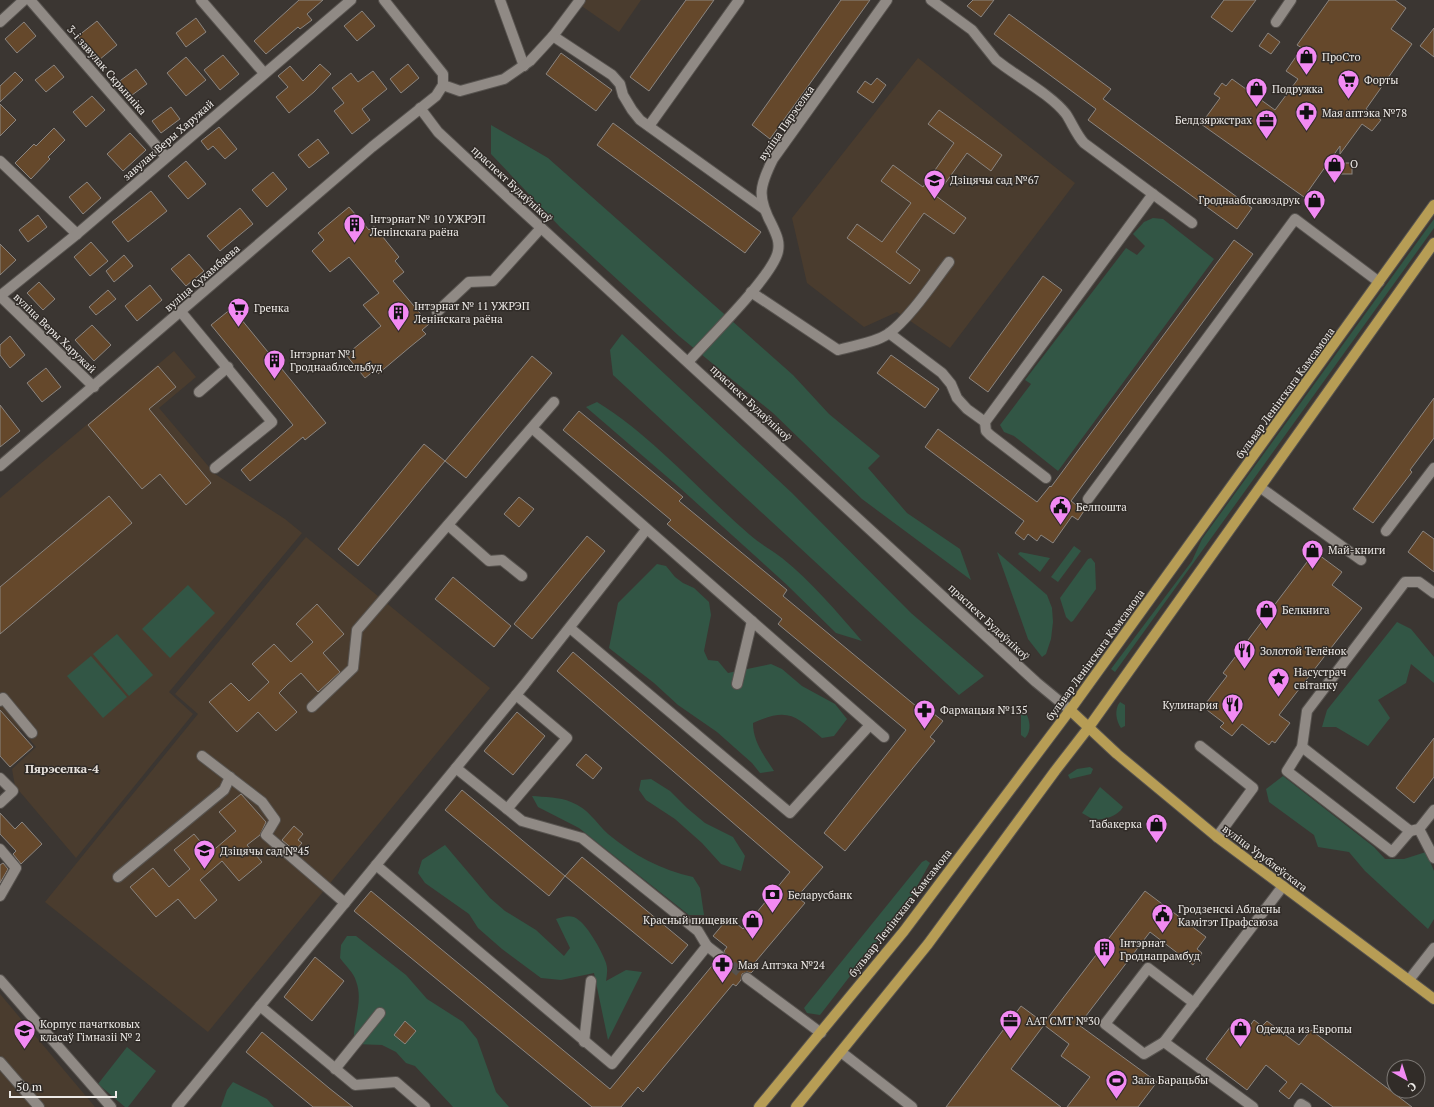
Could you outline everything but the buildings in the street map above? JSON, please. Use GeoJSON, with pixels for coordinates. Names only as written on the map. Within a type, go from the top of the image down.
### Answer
{"type":"FeatureCollection","features":[{"type":"Feature","properties":{"kind":"main road","name":"бульвар Ленінскага Камсамола"},"geometry":{"type":"LineString","coordinates":[[759,1107],[904,931],[1070,710],[1434,205]]}},
{"type":"Feature","properties":{"kind":"main road"},"geometry":{"type":"LineString","coordinates":[[796,1107],[928,944],[1089,727],[1261,488],[1434,243]]}},
{"type":"Feature","properties":{"kind":"main road","name":"вуліца Урублеўскага"},"geometry":{"type":"LineString","coordinates":[[1070,710],[1117,754],[1216,836],[1434,999]]}},
{"type":"Feature","properties":{"kind":"street"},"geometry":{"type":"LineString","coordinates":[[0,22],[24,0]]}},
{"type":"Feature","properties":{"kind":"street","name":"3-і завулак Скрынніка"},"geometry":{"type":"LineString","coordinates":[[30,0],[166,156]]}},
{"type":"Feature","properties":{"kind":"street"},"geometry":{"type":"LineString","coordinates":[[201,0],[264,73]]}},
{"type":"Feature","properties":{"kind":"street","name":"завулак Веры Харужай"},"geometry":{"type":"LineString","coordinates":[[0,296],[77,234],[166,156],[351,0]]}},
{"type":"Feature","properties":{"kind":"street"},"geometry":{"type":"LineString","coordinates":[[384,0],[442,74],[443,85],[460,91],[504,79],[524,66],[553,36],[580,0]]}},
{"type":"Feature","properties":{"kind":"street"},"geometry":{"type":"LineString","coordinates":[[500,0],[524,66]]}},
{"type":"Feature","properties":{"kind":"street"},"geometry":{"type":"LineString","coordinates":[[649,126],[739,0]]}},
{"type":"Feature","properties":{"kind":"street","name":"вуліца Пярэселка"},"geometry":{"type":"LineString","coordinates":[[688,362],[751,292],[774,262],[778,251],[778,237],[764,209],[761,191],[763,178],[773,159],[888,0]]}},
{"type":"Feature","properties":{"kind":"street"},"geometry":{"type":"LineString","coordinates":[[931,0],[972,30],[996,60],[1055,103],[1066,114],[1075,132],[1084,143],[1192,223]]}},
{"type":"Feature","properties":{"kind":"street"},"geometry":{"type":"LineString","coordinates":[[1276,22],[1291,0]]}},
{"type":"Feature","properties":{"kind":"street"},"geometry":{"type":"LineString","coordinates":[[553,36],[612,75],[620,84],[623,95],[632,110],[649,126],[764,209]]}},
{"type":"Feature","properties":{"kind":"street","name":"вуліца Сухамбаева"},"geometry":{"type":"LineString","coordinates":[[0,466],[420,108],[436,96],[443,85]]}},
{"type":"Feature","properties":{"kind":"street","name":"праспект Будаўнікоў"},"geometry":{"type":"LineString","coordinates":[[420,108],[438,132],[541,228],[1036,682],[1070,710]]}},
{"type":"Feature","properties":{"kind":"street"},"geometry":{"type":"LineString","coordinates":[[0,161],[77,234]]}},
{"type":"Feature","properties":{"kind":"street"},"geometry":{"type":"LineString","coordinates":[[1046,478],[990,435],[986,431],[985,422],[1153,194]]}},
{"type":"Feature","properties":{"kind":"street"},"geometry":{"type":"LineString","coordinates":[[1088,499],[1295,219],[1379,282]]}},
{"type":"Feature","properties":{"kind":"street"},"geometry":{"type":"LineString","coordinates":[[437,312],[469,282],[493,280],[541,228]]}},
{"type":"Feature","properties":{"kind":"street"},"geometry":{"type":"LineString","coordinates":[[751,292],[838,350],[877,340],[889,333],[905,318],[949,262]]}},
{"type":"Feature","properties":{"kind":"street","name":"вуліца Веры Харужай"},"geometry":{"type":"LineString","coordinates":[[0,296],[94,387]]}},
{"type":"Feature","properties":{"kind":"street"},"geometry":{"type":"LineString","coordinates":[[181,312],[272,422],[215,468]]}},
{"type":"Feature","properties":{"kind":"street"},"geometry":{"type":"LineString","coordinates":[[889,333],[942,373],[951,384],[957,398],[967,409],[985,422]]}},
{"type":"Feature","properties":{"kind":"street"},"geometry":{"type":"LineString","coordinates":[[199,392],[228,368]]}},
{"type":"Feature","properties":{"kind":"street"},"geometry":{"type":"LineString","coordinates":[[312,707],[353,668],[357,630],[554,402]]}},
{"type":"Feature","properties":{"kind":"street"},"geometry":{"type":"LineString","coordinates":[[532,428],[646,530],[884,737]]}},
{"type":"Feature","properties":{"kind":"street"},"geometry":{"type":"LineString","coordinates":[[1386,531],[1434,468]]}},
{"type":"Feature","properties":{"kind":"street"},"geometry":{"type":"LineString","coordinates":[[1261,488],[1361,560]]}},
{"type":"Feature","properties":{"kind":"street"},"geometry":{"type":"LineString","coordinates":[[448,525],[489,561],[502,560],[522,576]]}},
{"type":"Feature","properties":{"kind":"street"},"geometry":{"type":"LineString","coordinates":[[177,1107],[516,695],[646,530]]}},
{"type":"Feature","properties":{"kind":"street"},"geometry":{"type":"LineString","coordinates":[[1434,593],[1419,582],[1405,582],[1307,711],[1302,747],[1287,771],[1392,852],[1434,810]]}},
{"type":"Feature","properties":{"kind":"street"},"geometry":{"type":"LineString","coordinates":[[737,684],[752,621]]}},
{"type":"Feature","properties":{"kind":"street"},"geometry":{"type":"LineString","coordinates":[[570,628],[790,813],[870,725]]}},
{"type":"Feature","properties":{"kind":"street"},"geometry":{"type":"LineString","coordinates":[[507,809],[567,738],[516,695]]}},
{"type":"Feature","properties":{"kind":"street"},"geometry":{"type":"LineString","coordinates":[[0,701],[3,698],[32,733]]}},
{"type":"Feature","properties":{"kind":"street"},"geometry":{"type":"LineString","coordinates":[[1200,746],[1253,788],[1216,836]]}},
{"type":"Feature","properties":{"kind":"street"},"geometry":{"type":"LineString","coordinates":[[1302,747],[1415,830],[1434,858]]}},
{"type":"Feature","properties":{"kind":"street"},"geometry":{"type":"LineString","coordinates":[[202,756],[262,802],[276,820],[266,835],[345,903]]}},
{"type":"Feature","properties":{"kind":"street"},"geometry":{"type":"LineString","coordinates":[[456,768],[522,821],[582,838],[698,931],[707,946],[720,956]]}},
{"type":"Feature","properties":{"kind":"street"},"geometry":{"type":"LineString","coordinates":[[118,877],[224,790],[230,777]]}},
{"type":"Feature","properties":{"kind":"street"},"geometry":{"type":"LineString","coordinates":[[0,778],[13,791],[0,803]]}},
{"type":"Feature","properties":{"kind":"street"},"geometry":{"type":"LineString","coordinates":[[0,849],[16,868],[0,896]]}},
{"type":"Feature","properties":{"kind":"street"},"geometry":{"type":"LineString","coordinates":[[376,865],[584,1042],[612,1064],[707,946]]}},
{"type":"Feature","properties":{"kind":"street"},"geometry":{"type":"LineString","coordinates":[[1194,1003],[1148,968],[1105,1024],[1144,1054],[1164,1042],[1194,1003],[1282,886]]}},
{"type":"Feature","properties":{"kind":"street"},"geometry":{"type":"LineString","coordinates":[[1410,980],[1434,948]]}},
{"type":"Feature","properties":{"kind":"street"},"geometry":{"type":"LineString","coordinates":[[747,978],[821,1033]]}},
{"type":"Feature","properties":{"kind":"street"},"geometry":{"type":"LineString","coordinates":[[0,980],[110,1106]]}},
{"type":"Feature","properties":{"kind":"street"},"geometry":{"type":"LineString","coordinates":[[584,1042],[591,981]]}},
{"type":"Feature","properties":{"kind":"street"},"geometry":{"type":"LineString","coordinates":[[260,1006],[355,1085],[396,1082],[425,1107]]}},
{"type":"Feature","properties":{"kind":"street"},"geometry":{"type":"LineString","coordinates":[[335,1069],[380,1013]]}},
{"type":"Feature","properties":{"kind":"street"},"geometry":{"type":"LineString","coordinates":[[1164,1042],[1253,1107]]}},
{"type":"Feature","properties":{"kind":"street"},"geometry":{"type":"LineString","coordinates":[[841,1052],[912,1107]]}},
{"type":"Feature","properties":{"kind":"street"},"geometry":{"type":"LineString","coordinates":[[0,1062],[39,1107]]}},
{"type":"Feature","properties":{"kind":"street"},"geometry":{"type":"LineString","coordinates":[[1299,1107],[1301,1104],[1306,1107]]}},
{"type":"Feature","properties":{"kind":"shaded area"},"geometry":{"type":"Polygon","coordinates":[[[573,0],[641,0],[619,32],[573,0]]]}},
{"type":"Feature","properties":{"kind":"shaded area","name":"Дзіцячы сад №67"},"geometry":{"type":"Polygon","coordinates":[[[918,58],[1075,183],[950,348],[897,312],[864,327],[807,283],[792,218],[918,58]]]}},
{"type":"Feature","properties":{"kind":"shaded area"},"geometry":{"type":"Polygon","coordinates":[[[174,351],[196,377],[159,408],[215,474],[285,519],[302,533],[169,692],[193,714],[76,858],[15,786],[12,769],[36,747],[21,729],[0,748],[0,498],[174,351]]]}},
{"type":"Feature","properties":{"kind":"shaded area"},"geometry":{"type":"Polygon","coordinates":[[[306,537],[490,688],[208,1032],[45,902],[198,714],[175,694],[306,537]]]}},
{"type":"Feature","properties":{"kind":"shaded area","name":"Корпус пачатковых класаў Гімназіі № 2"},"geometry":{"type":"Polygon","coordinates":[[[0,994],[95,1107],[0,1107],[0,994]]]}},
{"type":"Feature","properties":{"kind":"green space"},"geometry":{"type":"Polygon","coordinates":[[[491,125],[548,158],[793,375],[829,414],[880,456],[868,468],[907,513],[960,549],[971,580],[862,499],[773,413],[679,336],[560,227],[491,154],[491,125]]]}},
{"type":"Feature","properties":{"kind":"green space"},"geometry":{"type":"Polygon","coordinates":[[[1153,218],[1163,219],[1214,259],[1058,471],[1014,436],[1004,432],[1000,425],[1031,384],[1025,380],[1126,248],[1137,255],[1145,246],[1133,234],[1144,222],[1153,218]]]}},
{"type":"Feature","properties":{"kind":"green space"},"geometry":{"type":"Polygon","coordinates":[[[1434,219],[1434,228],[1115,672],[1111,669],[1192,561],[1202,539],[1434,219]]]}},
{"type":"Feature","properties":{"kind":"green space"},"geometry":{"type":"Polygon","coordinates":[[[622,334],[792,493],[911,613],[984,676],[959,695],[613,375],[610,350],[622,334]]]}},
{"type":"Feature","properties":{"kind":"green space"},"geometry":{"type":"Polygon","coordinates":[[[597,402],[638,431],[750,535],[793,567],[824,598],[862,641],[836,633],[786,584],[680,488],[586,407],[597,402]]]}},
{"type":"Feature","properties":{"kind":"green space"},"geometry":{"type":"Polygon","coordinates":[[[1074,546],[1081,551],[1058,582],[1051,577],[1074,546]]]}},
{"type":"Feature","properties":{"kind":"green space"},"geometry":{"type":"Polygon","coordinates":[[[997,552],[1047,595],[1052,608],[1053,622],[1051,639],[1046,654],[1042,657],[1028,639],[997,552]]]}},
{"type":"Feature","properties":{"kind":"green space"},"geometry":{"type":"Polygon","coordinates":[[[1020,552],[1050,558],[1040,572],[1018,554],[1020,552]]]}},
{"type":"Feature","properties":{"kind":"green space"},"geometry":{"type":"Polygon","coordinates":[[[1091,558],[1095,563],[1096,589],[1071,622],[1066,617],[1060,598],[1088,559],[1091,558]]]}},
{"type":"Feature","properties":{"kind":"green space"},"geometry":{"type":"Polygon","coordinates":[[[657,564],[666,566],[675,577],[694,588],[709,602],[711,615],[704,651],[708,660],[718,661],[728,673],[771,664],[782,669],[802,686],[835,704],[847,719],[834,736],[822,738],[798,719],[790,716],[775,715],[753,723],[753,730],[757,742],[774,771],[760,773],[752,763],[717,732],[678,705],[654,683],[609,648],[618,603],[657,564]]]}},
{"type":"Feature","properties":{"kind":"green space"},"geometry":{"type":"Polygon","coordinates":[[[188,585],[215,613],[170,658],[142,629],[188,585]]]}},
{"type":"Feature","properties":{"kind":"green space"},"geometry":{"type":"Polygon","coordinates":[[[1397,622],[1411,629],[1434,657],[1434,683],[1411,664],[1406,683],[1378,700],[1390,718],[1368,746],[1336,727],[1322,727],[1327,710],[1397,622]]]}},
{"type":"Feature","properties":{"kind":"green space"},"geometry":{"type":"Polygon","coordinates":[[[117,634],[153,675],[129,696],[93,654],[117,634]]]}},
{"type":"Feature","properties":{"kind":"green space"},"geometry":{"type":"Polygon","coordinates":[[[91,656],[127,697],[103,718],[67,676],[91,656]]]}},
{"type":"Feature","properties":{"kind":"green space"},"geometry":{"type":"Polygon","coordinates":[[[1120,702],[1125,705],[1125,726],[1121,728],[1116,715],[1120,702]]]}},
{"type":"Feature","properties":{"kind":"green space"},"geometry":{"type":"Polygon","coordinates":[[[1025,712],[1030,725],[1029,732],[1025,738],[1021,735],[1021,713],[1025,712]]]}},
{"type":"Feature","properties":{"kind":"green space"},"geometry":{"type":"Polygon","coordinates":[[[1090,767],[1093,769],[1091,774],[1070,779],[1068,775],[1077,769],[1090,767]]]}},
{"type":"Feature","properties":{"kind":"green space"},"geometry":{"type":"Polygon","coordinates":[[[1283,776],[1374,847],[1385,859],[1404,859],[1426,852],[1434,871],[1434,919],[1428,929],[1365,871],[1349,852],[1318,847],[1314,835],[1269,802],[1266,789],[1283,776]]]}},
{"type":"Feature","properties":{"kind":"green space"},"geometry":{"type":"Polygon","coordinates":[[[651,779],[670,791],[705,823],[733,837],[745,856],[741,871],[721,864],[702,843],[675,819],[646,800],[639,790],[641,780],[651,779]]]}},
{"type":"Feature","properties":{"kind":"green space"},"geometry":{"type":"Polygon","coordinates":[[[1100,787],[1123,807],[1114,815],[1094,820],[1082,813],[1100,787]]]}},
{"type":"Feature","properties":{"kind":"green space"},"geometry":{"type":"Polygon","coordinates":[[[532,796],[567,800],[577,805],[587,812],[608,834],[627,849],[659,866],[693,877],[700,888],[704,915],[689,915],[579,828],[538,807],[532,796]]]}},
{"type":"Feature","properties":{"kind":"green space"},"geometry":{"type":"Polygon","coordinates":[[[445,845],[490,898],[505,911],[536,930],[564,956],[570,948],[556,919],[565,916],[572,916],[584,925],[601,951],[607,965],[606,981],[626,970],[642,972],[608,1040],[594,973],[561,980],[541,978],[502,949],[478,928],[469,914],[425,883],[418,873],[422,860],[445,845]]]}},
{"type":"Feature","properties":{"kind":"green space"},"geometry":{"type":"Polygon","coordinates":[[[926,860],[930,863],[911,897],[820,1015],[807,1013],[804,1008],[922,862],[926,860]]]}},
{"type":"Feature","properties":{"kind":"green space"},"geometry":{"type":"Polygon","coordinates":[[[347,936],[356,936],[406,975],[427,999],[463,1022],[477,1039],[496,1092],[509,1107],[453,1107],[415,1066],[406,1063],[396,1052],[382,1045],[354,1044],[359,997],[358,989],[353,975],[340,958],[341,945],[347,936]]]}},
{"type":"Feature","properties":{"kind":"green space"},"geometry":{"type":"Polygon","coordinates":[[[127,1047],[156,1071],[128,1107],[125,1107],[98,1084],[127,1047]]]}},
{"type":"Feature","properties":{"kind":"green space"},"geometry":{"type":"Polygon","coordinates":[[[233,1082],[267,1099],[274,1107],[221,1107],[227,1090],[233,1082]]]}},
{"type":"Feature","properties":{"kind":"tunnel"},"geometry":{"type":"LineString","coordinates":[[720,956],[747,978]]}},
{"type":"Feature","properties":{"kind":"place","name":"ПроСто"},"geometry":{"type":"Point","coordinates":[1307,76]}},
{"type":"Feature","properties":{"kind":"place","name":"Форты"},"geometry":{"type":"Point","coordinates":[1349,100]}},
{"type":"Feature","properties":{"kind":"place","name":"Подружка"},"geometry":{"type":"Point","coordinates":[1257,108]}},
{"type":"Feature","properties":{"kind":"place","name":"Мая аптэка №78"},"geometry":{"type":"Point","coordinates":[1307,132]}},
{"type":"Feature","properties":{"kind":"place","name":"Белдзяржстрах"},"geometry":{"type":"Point","coordinates":[1267,140]}},
{"type":"Feature","properties":{"kind":"place","name":"О"},"geometry":{"type":"Point","coordinates":[1335,184]}},
{"type":"Feature","properties":{"kind":"place","name":"Дзіцячы сад №67"},"geometry":{"type":"Point","coordinates":[934,200]}},
{"type":"Feature","properties":{"kind":"place","name":"Гроднааблсаюздрук"},"geometry":{"type":"Point","coordinates":[1315,220]}},
{"type":"Feature","properties":{"kind":"place","name":"Інтэрнат № 10 УЖРЭП Ленінскага раёна"},"geometry":{"type":"Point","coordinates":[354,244]}},
{"type":"Feature","properties":{"kind":"place","name":"Гренка"},"geometry":{"type":"Point","coordinates":[238,328]}},
{"type":"Feature","properties":{"kind":"place","name":"Інтэрнат № 11 УЖРЭП Ленінскага раёна"},"geometry":{"type":"Point","coordinates":[399,332]}},
{"type":"Feature","properties":{"kind":"place","name":"Інтэрнат №1 Гроднааблсельбуд"},"geometry":{"type":"Point","coordinates":[274,380]}},
{"type":"Feature","properties":{"kind":"place","name":"Белпошта"},"geometry":{"type":"Point","coordinates":[1061,526]}},
{"type":"Feature","properties":{"kind":"place","name":"Май-книги"},"geometry":{"type":"Point","coordinates":[1313,570]}},
{"type":"Feature","properties":{"kind":"place","name":"Белкнига"},"geometry":{"type":"Point","coordinates":[1266,630]}},
{"type":"Feature","properties":{"kind":"place","name":"Золотой Телёнок"},"geometry":{"type":"Point","coordinates":[1245,670]}},
{"type":"Feature","properties":{"kind":"place","name":"Насустрач світанку"},"geometry":{"type":"Point","coordinates":[1279,698]}},
{"type":"Feature","properties":{"kind":"place","name":"Кулинария"},"geometry":{"type":"Point","coordinates":[1233,724]}},
{"type":"Feature","properties":{"kind":"place","name":"Фармацыя №135"},"geometry":{"type":"Point","coordinates":[924,730]}},
{"type":"Feature","properties":{"kind":"place","name":"Табакерка"},"geometry":{"type":"Point","coordinates":[1157,844]}},
{"type":"Feature","properties":{"kind":"place","name":"Дзіцячы сад №45"},"geometry":{"type":"Point","coordinates":[205,870]}},
{"type":"Feature","properties":{"kind":"place","name":"Беларусбанк"},"geometry":{"type":"Point","coordinates":[772,914]}},
{"type":"Feature","properties":{"kind":"place","name":"Гродзенскі Абласны Камітэт Прафсаюза"},"geometry":{"type":"Point","coordinates":[1163,934]}},
{"type":"Feature","properties":{"kind":"place","name":"Красный пищевик"},"geometry":{"type":"Point","coordinates":[753,940]}},
{"type":"Feature","properties":{"kind":"place","name":"Інтэрнат Гроднапрамбуд"},"geometry":{"type":"Point","coordinates":[1104,968]}},
{"type":"Feature","properties":{"kind":"place","name":"Мая Аптэка №24"},"geometry":{"type":"Point","coordinates":[722,984]}},
{"type":"Feature","properties":{"kind":"place","name":"ААТ СМТ №30"},"geometry":{"type":"Point","coordinates":[1011,1040]}},
{"type":"Feature","properties":{"kind":"place","name":"Одежда из Европы"},"geometry":{"type":"Point","coordinates":[1241,1048]}},
{"type":"Feature","properties":{"kind":"place","name":"Корпус пачатковых класаў Гімназіі № 2"},"geometry":{"type":"Point","coordinates":[24,1050]}},
{"type":"Feature","properties":{"kind":"place","name":"Зала Барацьбы"},"geometry":{"type":"Point","coordinates":[1117,1100]}},
{"type":"Feature","properties":{"kind":"district","name":"Пярэселка-4"},"geometry":{"type":"Point","coordinates":[62,768]}}]}
